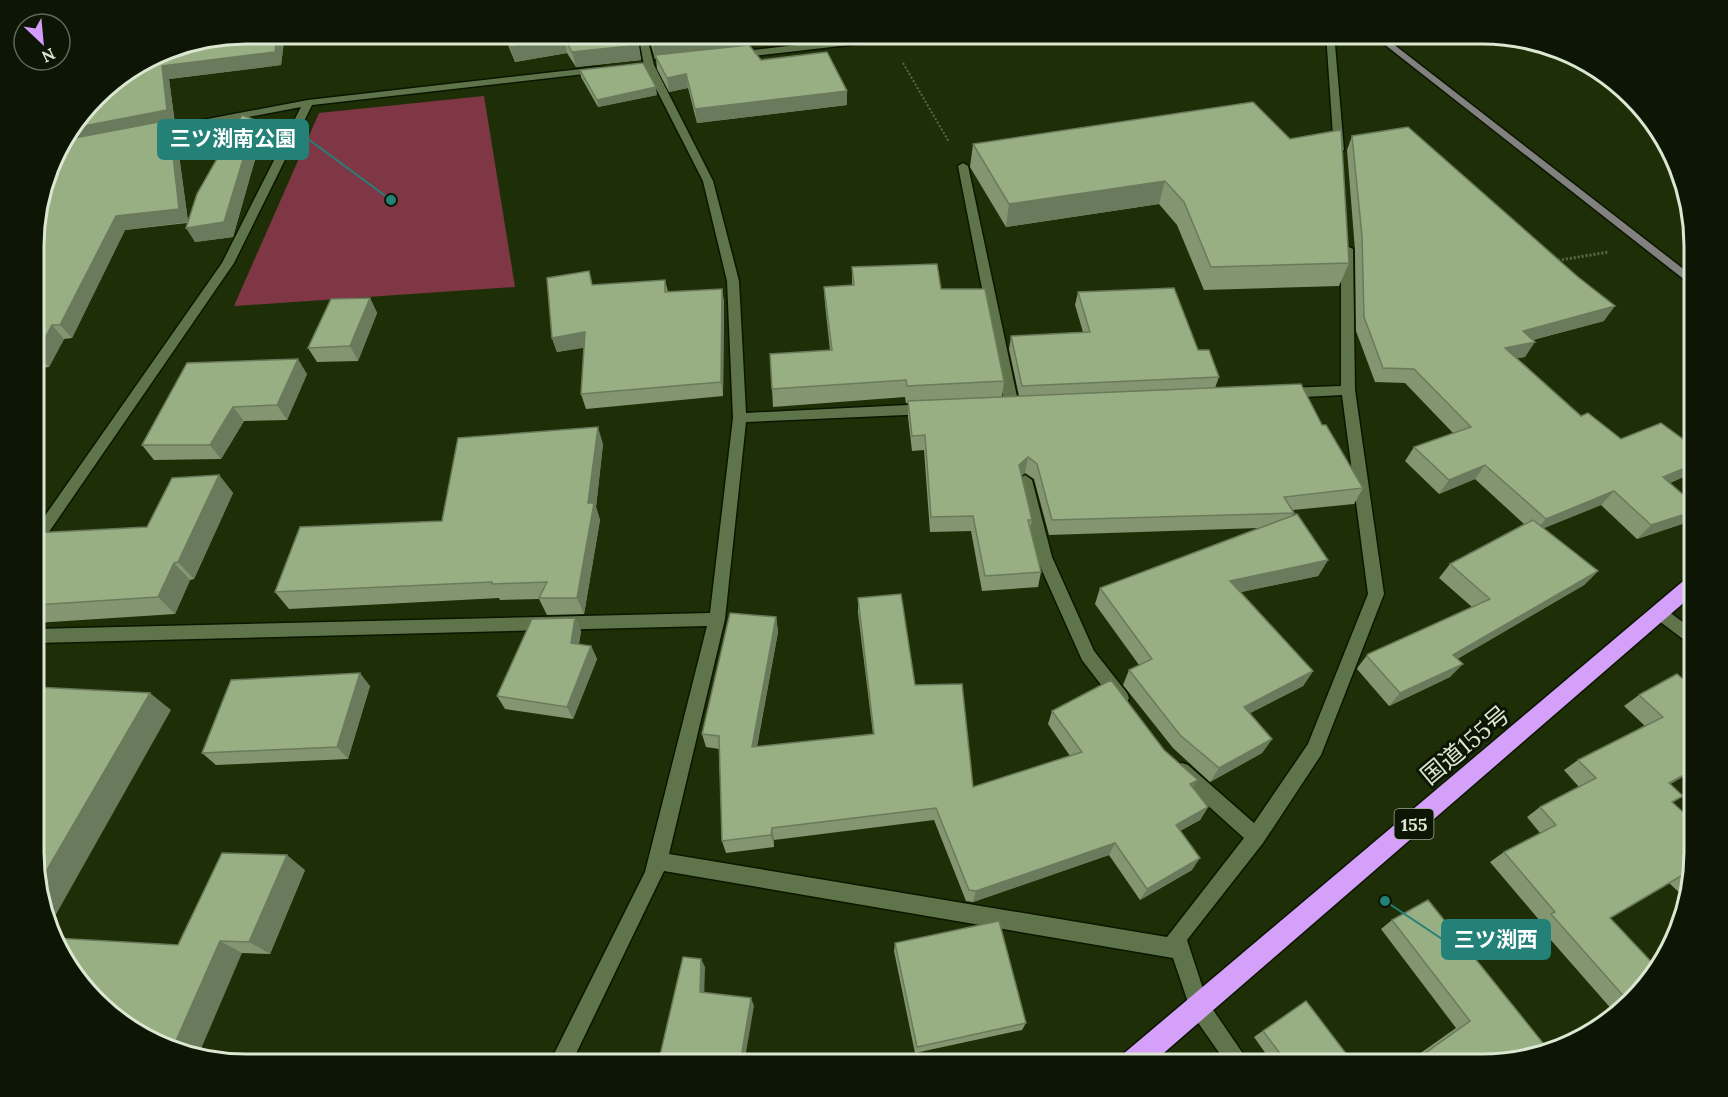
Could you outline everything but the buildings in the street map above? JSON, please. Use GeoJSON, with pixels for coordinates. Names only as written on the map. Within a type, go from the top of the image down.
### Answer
{"type":"FeatureCollection","features":[{"type":"Feature","properties":{"kind":"highway","name":"国道155号"},"geometry":{"type":"LineString","coordinates":[[1144,1053],[1684,592]]}},
{"type":"Feature","properties":{"kind":"street"},"geometry":{"type":"LineString","coordinates":[[565,1054],[654,875],[658,861],[717,619],[740,418],[734,281],[708,181],[649,65],[644,44]]}},
{"type":"Feature","properties":{"kind":"street"},"geometry":{"type":"LineString","coordinates":[[729,56],[835,44]]}},
{"type":"Feature","properties":{"kind":"street"},"geometry":{"type":"LineString","coordinates":[[1331,44],[1340,170]]}},
{"type":"Feature","properties":{"kind":"street"},"geometry":{"type":"LineString","coordinates":[[1388,44],[1684,276]]}},
{"type":"Feature","properties":{"kind":"street"},"geometry":{"type":"LineString","coordinates":[[139,134],[308,103],[614,69]]}},
{"type":"Feature","properties":{"kind":"street"},"geometry":{"type":"LineString","coordinates":[[44,528],[228,263],[308,103]]}},
{"type":"Feature","properties":{"kind":"street"},"geometry":{"type":"LineString","coordinates":[[963,166],[1018,406],[995,406]]}},
{"type":"Feature","properties":{"kind":"street"},"geometry":{"type":"LineString","coordinates":[[1232,1053],[1199,1007],[1176,938],[1256,837],[1315,749],[1377,594],[1348,390],[1346,238]]}},
{"type":"Feature","properties":{"kind":"street"},"geometry":{"type":"LineString","coordinates":[[1267,394],[1348,390]]}},
{"type":"Feature","properties":{"kind":"street"},"geometry":{"type":"LineString","coordinates":[[740,418],[937,409]]}},
{"type":"Feature","properties":{"kind":"street"},"geometry":{"type":"LineString","coordinates":[[1025,480],[1044,557],[1088,655],[1130,711]]}},
{"type":"Feature","properties":{"kind":"street"},"geometry":{"type":"LineString","coordinates":[[1661,614],[1684,633]]}},
{"type":"Feature","properties":{"kind":"street"},"geometry":{"type":"LineString","coordinates":[[44,636],[717,619]]}},
{"type":"Feature","properties":{"kind":"street"},"geometry":{"type":"LineString","coordinates":[[1165,756],[1256,837]]}},
{"type":"Feature","properties":{"kind":"street"},"geometry":{"type":"LineString","coordinates":[[658,861],[1180,949]]}},
{"type":"Feature","properties":{"kind":"path"},"geometry":{"type":"LineString","coordinates":[[892,44],[963,166]]}},
{"type":"Feature","properties":{"kind":"path"},"geometry":{"type":"LineString","coordinates":[[1542,263],[1646,246]]}},
{"type":"Feature","properties":{"kind":"shaded area"},"geometry":{"type":"Polygon","coordinates":[[[484,96],[515,287],[234,306],[319,113],[484,96]]]}},
{"type":"Feature","properties":{"kind":"place","name":"三ツ渕南公園"},"geometry":{"type":"Point","coordinates":[391,200]}},
{"type":"Feature","properties":{"kind":"place","name":"三ツ渕西"},"geometry":{"type":"Point","coordinates":[1385,901]}}]}
